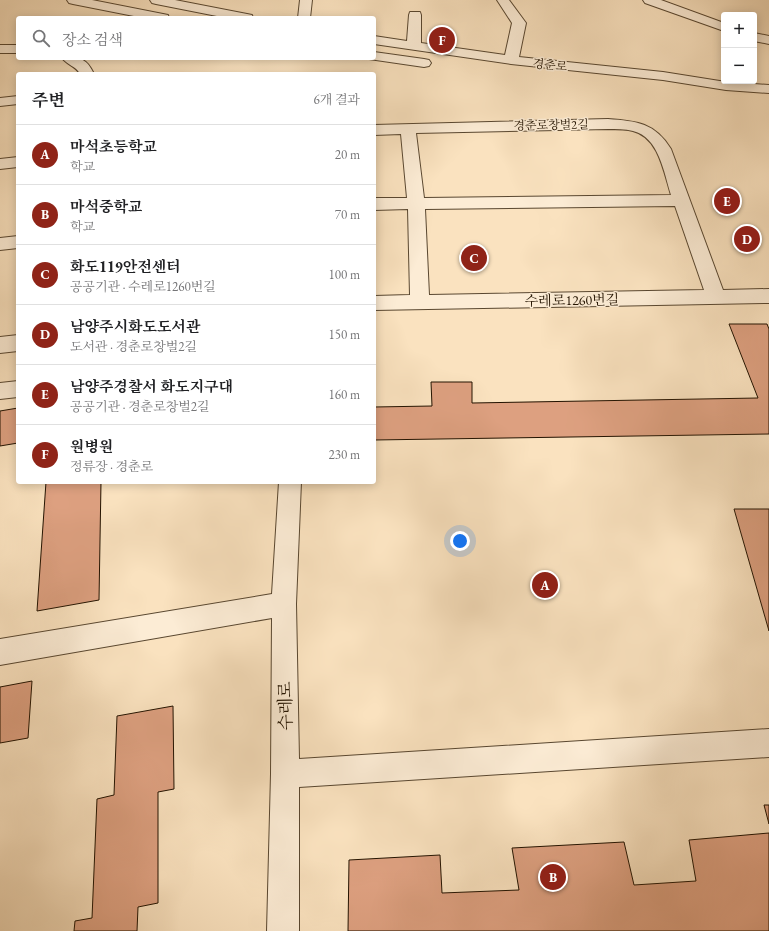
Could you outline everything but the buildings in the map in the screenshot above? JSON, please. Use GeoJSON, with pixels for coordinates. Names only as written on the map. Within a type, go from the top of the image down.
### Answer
{"type":"FeatureCollection","features":[{"type":"Feature","properties":{"kind":"street"},"geometry":{"type":"LineString","coordinates":[[73,0],[153,16]]}},
{"type":"Feature","properties":{"kind":"street"},"geometry":{"type":"LineString","coordinates":[[156,0],[237,16]]}},
{"type":"Feature","properties":{"kind":"street"},"geometry":{"type":"LineString","coordinates":[[304,16],[306,0]]}},
{"type":"Feature","properties":{"kind":"street"},"geometry":{"type":"LineString","coordinates":[[503,0],[519,23],[511,60]]}},
{"type":"Feature","properties":{"kind":"street"},"geometry":{"type":"LineString","coordinates":[[649,0],[679,5],[721,25]]}},
{"type":"Feature","properties":{"kind":"street"},"geometry":{"type":"LineString","coordinates":[[414,47],[415,15]]}},
{"type":"Feature","properties":{"kind":"street"},"geometry":{"type":"LineString","coordinates":[[757,38],[769,40]]}},
{"type":"Feature","properties":{"kind":"street","name":"경춘로"},"geometry":{"type":"LineString","coordinates":[[376,40],[511,60],[663,76],[726,86],[769,89]]}},
{"type":"Feature","properties":{"kind":"street"},"geometry":{"type":"LineString","coordinates":[[0,50],[16,49]]}},
{"type":"Feature","properties":{"kind":"street"},"geometry":{"type":"LineString","coordinates":[[376,56],[441,65]]}},
{"type":"Feature","properties":{"kind":"street"},"geometry":{"type":"LineString","coordinates":[[72,60],[83,66],[86,72]]}},
{"type":"Feature","properties":{"kind":"street","name":"경춘로"},"geometry":{"type":"LineString","coordinates":[[501,72],[530,76]]}},
{"type":"Feature","properties":{"kind":"street","name":"경춘로"},"geometry":{"type":"LineString","coordinates":[[611,84],[666,89],[726,86]]}},
{"type":"Feature","properties":{"kind":"street"},"geometry":{"type":"LineString","coordinates":[[0,102],[16,100]]}},
{"type":"Feature","properties":{"kind":"street","name":"경춘로창벌2길"},"geometry":{"type":"LineString","coordinates":[[376,130],[589,124],[625,125],[641,128],[650,132],[659,140],[716,297]]}},
{"type":"Feature","properties":{"kind":"street"},"geometry":{"type":"LineString","coordinates":[[408,129],[416,202],[420,302]]}},
{"type":"Feature","properties":{"kind":"street"},"geometry":{"type":"LineString","coordinates":[[0,164],[16,162]]}},
{"type":"Feature","properties":{"kind":"street"},"geometry":{"type":"LineString","coordinates":[[376,204],[416,202],[681,200]]}},
{"type":"Feature","properties":{"kind":"street"},"geometry":{"type":"LineString","coordinates":[[0,244],[16,242]]}},
{"type":"Feature","properties":{"kind":"street","name":"수레로1260번길"},"geometry":{"type":"LineString","coordinates":[[376,303],[769,296]]}},
{"type":"Feature","properties":{"kind":"street"},"geometry":{"type":"LineString","coordinates":[[0,345],[16,343]]}},
{"type":"Feature","properties":{"kind":"street"},"geometry":{"type":"LineString","coordinates":[[0,391],[16,389]]}},
{"type":"Feature","properties":{"kind":"street","name":"수레로"},"geometry":{"type":"LineString","coordinates":[[283,931],[285,774],[284,604],[290,484]]}},
{"type":"Feature","properties":{"kind":"street"},"geometry":{"type":"LineString","coordinates":[[0,652],[284,604]]}},
{"type":"Feature","properties":{"kind":"street"},"geometry":{"type":"LineString","coordinates":[[285,774],[769,743]]}},
{"type":"Feature","properties":{"kind":"place","name":"원병원"},"geometry":{"type":"Point","coordinates":[442,40]}},
{"type":"Feature","properties":{"kind":"place","name":"남양주경찰서 화도지구대"},"geometry":{"type":"Point","coordinates":[727,201]}},
{"type":"Feature","properties":{"kind":"place","name":"남양주시화도도서관"},"geometry":{"type":"Point","coordinates":[747,239]}},
{"type":"Feature","properties":{"kind":"place","name":"화도119안전센터"},"geometry":{"type":"Point","coordinates":[474,258]}},
{"type":"Feature","properties":{"kind":"place","name":"마석초등학교"},"geometry":{"type":"Point","coordinates":[545,585]}},
{"type":"Feature","properties":{"kind":"place","name":"마석중학교"},"geometry":{"type":"Point","coordinates":[553,877]}}]}
